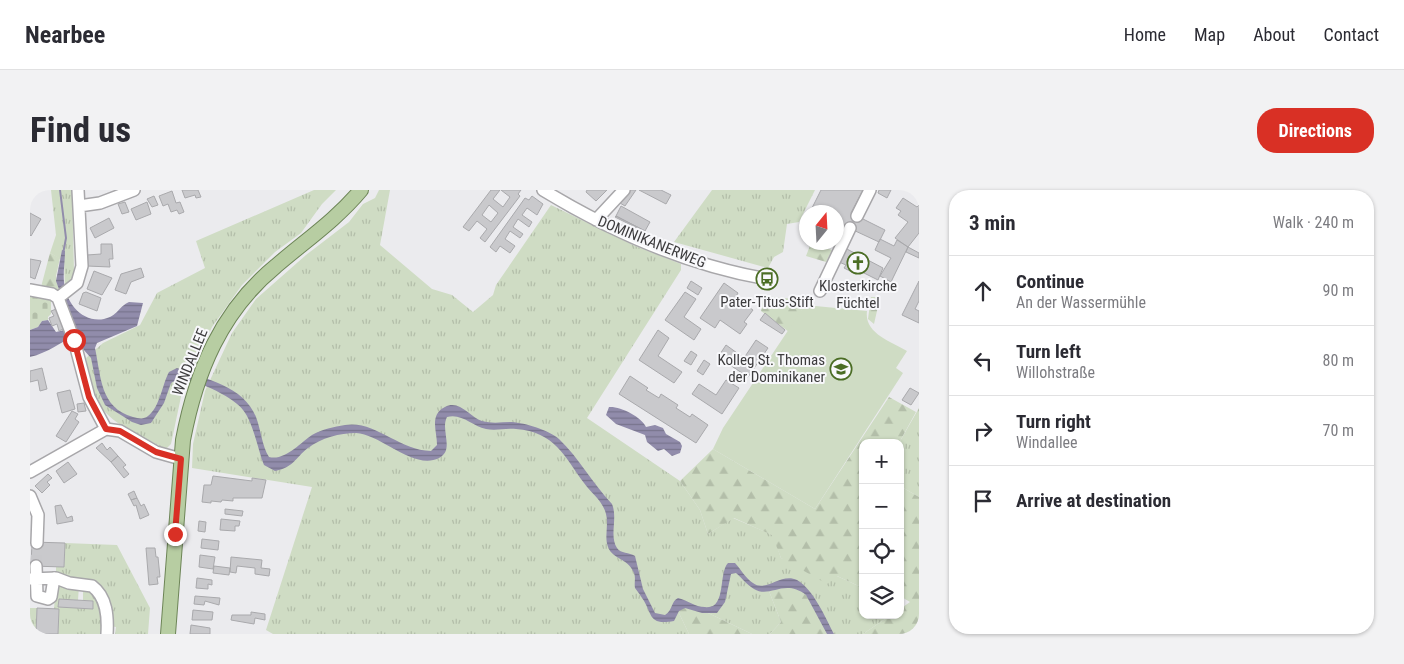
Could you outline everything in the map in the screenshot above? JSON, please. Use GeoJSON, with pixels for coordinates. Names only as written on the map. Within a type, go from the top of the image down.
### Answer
{"type":"FeatureCollection","features":[{"type":"Feature","properties":{"kind":"main road","name":"WINDALLEE"},"geometry":{"type":"LineString","coordinates":[[168,634],[181,459],[195,386],[200,373],[223,326],[250,291],[274,267],[346,209],[361,190]]}},
{"type":"Feature","properties":{"kind":"street"},"geometry":{"type":"LineString","coordinates":[[62,296],[77,283],[82,266],[78,190]]}},
{"type":"Feature","properties":{"kind":"street"},"geometry":{"type":"LineString","coordinates":[[78,206],[100,203],[134,190]]}},
{"type":"Feature","properties":{"kind":"street","name":"DOMINIKANERWEG"},"geometry":{"type":"LineString","coordinates":[[543,190],[596,220],[691,260],[767,279]]}},
{"type":"Feature","properties":{"kind":"street"},"geometry":{"type":"LineString","coordinates":[[596,220],[624,190]]}},
{"type":"Feature","properties":{"kind":"street"},"geometry":{"type":"LineString","coordinates":[[857,216],[870,190]]}},
{"type":"Feature","properties":{"kind":"street"},"geometry":{"type":"LineString","coordinates":[[820,291],[850,228]]}},
{"type":"Feature","properties":{"kind":"street"},"geometry":{"type":"LineString","coordinates":[[30,290],[62,296]]}},
{"type":"Feature","properties":{"kind":"street"},"geometry":{"type":"LineString","coordinates":[[62,296],[89,397],[106,429]]}},
{"type":"Feature","properties":{"kind":"street"},"geometry":{"type":"LineString","coordinates":[[30,472],[106,429],[120,431],[156,452],[181,459]]}},
{"type":"Feature","properties":{"kind":"street"},"geometry":{"type":"LineString","coordinates":[[30,496],[38,515],[37,543]]}},
{"type":"Feature","properties":{"kind":"street"},"geometry":{"type":"LineString","coordinates":[[54,578],[53,593],[48,599],[37,596],[34,574],[54,578],[69,583],[87,584],[97,589],[106,606],[107,634]]}},
{"type":"Feature","properties":{"kind":"green space"},"geometry":{"type":"Polygon","coordinates":[[[51,190],[72,190],[74,271],[71,282],[65,288],[64,261],[50,253],[56,235],[51,190]]]}},
{"type":"Feature","properties":{"kind":"green space"},"geometry":{"type":"Polygon","coordinates":[[[314,190],[336,190],[322,204],[301,233],[275,252],[242,285],[212,327],[182,392],[171,444],[167,448],[162,447],[122,426],[105,412],[93,393],[86,358],[103,343],[140,325],[157,293],[205,268],[196,241],[314,190]]]}},
{"type":"Feature","properties":{"kind":"green space"},"geometry":{"type":"Polygon","coordinates":[[[379,190],[390,190],[380,245],[432,289],[452,295],[473,312],[493,295],[496,285],[551,205],[633,245],[681,264],[681,270],[587,418],[680,481],[700,510],[708,534],[733,518],[773,535],[781,558],[837,576],[859,586],[859,619],[885,619],[863,634],[831,634],[769,591],[781,622],[770,634],[752,634],[706,612],[678,611],[689,634],[273,634],[266,630],[312,487],[192,468],[193,444],[205,391],[232,333],[256,299],[306,255],[349,222],[363,204],[375,198],[379,190]]]}},
{"type":"Feature","properties":{"kind":"green space"},"geometry":{"type":"Polygon","coordinates":[[[712,190],[815,190],[808,205],[799,205],[799,222],[787,224],[783,252],[774,257],[768,268],[674,242],[712,190]]]}},
{"type":"Feature","properties":{"kind":"green space"},"geometry":{"type":"Polygon","coordinates":[[[808,250],[832,250],[826,262],[806,256],[808,250]]]}},
{"type":"Feature","properties":{"kind":"green space"},"geometry":{"type":"Polygon","coordinates":[[[50,253],[60,258],[56,276],[59,290],[41,287],[50,253]]]}},
{"type":"Feature","properties":{"kind":"green space"},"geometry":{"type":"Polygon","coordinates":[[[30,295],[51,299],[51,314],[48,320],[42,321],[38,327],[30,330],[30,295]]]}},
{"type":"Feature","properties":{"kind":"green space"},"geometry":{"type":"Polygon","coordinates":[[[763,296],[806,300],[789,332],[761,311],[763,296]]]}},
{"type":"Feature","properties":{"kind":"green space"},"geometry":{"type":"Polygon","coordinates":[[[871,297],[876,297],[879,302],[874,324],[868,319],[871,297]]]}},
{"type":"Feature","properties":{"kind":"green space"},"geometry":{"type":"Polygon","coordinates":[[[805,305],[867,311],[867,319],[874,331],[907,351],[896,368],[903,373],[815,509],[713,449],[723,428],[805,305]]]}},
{"type":"Feature","properties":{"kind":"green space"},"geometry":{"type":"Polygon","coordinates":[[[889,397],[916,412],[901,439],[861,439],[889,397]]]}},
{"type":"Feature","properties":{"kind":"green space"},"geometry":{"type":"Polygon","coordinates":[[[919,408],[919,497],[904,488],[904,439],[901,439],[919,408]]]}},
{"type":"Feature","properties":{"kind":"green space"},"geometry":{"type":"Polygon","coordinates":[[[859,442],[859,586],[837,576],[827,584],[781,558],[772,535],[734,518],[708,534],[700,510],[680,481],[713,449],[815,509],[859,442]]]}},
{"type":"Feature","properties":{"kind":"green space"},"geometry":{"type":"Polygon","coordinates":[[[904,488],[919,497],[919,634],[863,634],[885,619],[904,619],[904,606],[910,602],[904,598],[904,488]]]}},
{"type":"Feature","properties":{"kind":"green space"},"geometry":{"type":"Polygon","coordinates":[[[65,543],[117,545],[150,608],[148,634],[115,634],[116,627],[109,626],[100,590],[56,576],[56,567],[64,567],[65,543]]]}},
{"type":"Feature","properties":{"kind":"green space"},"geometry":{"type":"Polygon","coordinates":[[[56,581],[79,586],[78,600],[59,599],[58,607],[93,609],[93,601],[83,600],[83,586],[100,599],[104,634],[58,634],[59,609],[54,609],[56,581]]]}},
{"type":"Feature","properties":{"kind":"green space"},"geometry":{"type":"Polygon","coordinates":[[[783,586],[800,591],[813,602],[831,634],[770,634],[781,622],[769,591],[783,586]]]}},
{"type":"Feature","properties":{"kind":"green space"},"geometry":{"type":"Polygon","coordinates":[[[681,606],[706,612],[752,634],[689,634],[678,611],[681,606]]]}},
{"type":"Feature","properties":{"kind":"green space"},"geometry":{"type":"Polygon","coordinates":[[[30,608],[37,608],[36,634],[30,634],[30,608]]]}},
{"type":"Feature","properties":{"kind":"shaded area"},"geometry":{"type":"Polygon","coordinates":[[[62,250],[65,251],[65,290],[76,310],[82,315],[89,318],[104,319],[115,314],[122,306],[129,302],[143,303],[137,326],[97,343],[95,348],[104,390],[108,399],[122,413],[139,418],[148,416],[158,402],[169,372],[177,368],[222,385],[243,398],[256,417],[269,457],[275,458],[292,451],[320,431],[345,425],[366,427],[408,446],[431,451],[437,445],[435,419],[437,414],[440,410],[450,405],[460,407],[482,421],[494,423],[512,422],[537,428],[559,439],[612,504],[614,509],[613,532],[615,543],[621,551],[635,556],[643,589],[655,613],[665,615],[678,598],[698,606],[712,606],[719,597],[725,568],[728,563],[735,563],[748,579],[758,585],[763,586],[785,578],[797,580],[803,584],[814,597],[834,634],[827,634],[806,595],[798,590],[784,588],[766,592],[760,591],[751,587],[736,573],[731,574],[725,602],[717,613],[702,613],[685,608],[679,611],[674,621],[659,622],[655,620],[635,588],[635,575],[631,568],[613,554],[608,547],[606,539],[607,518],[602,505],[557,447],[549,440],[529,431],[486,429],[462,418],[452,416],[447,417],[445,422],[447,445],[444,454],[439,458],[429,461],[419,460],[366,435],[350,433],[319,441],[308,448],[286,468],[275,471],[264,465],[247,415],[243,410],[220,393],[198,383],[178,380],[171,383],[164,403],[151,423],[141,425],[132,422],[105,405],[97,388],[91,358],[82,348],[77,335],[43,353],[30,357],[30,330],[38,327],[42,321],[48,320],[56,332],[73,328],[56,281],[62,250]]]}},
{"type":"Feature","properties":{"kind":"shaded area"},"geometry":{"type":"Polygon","coordinates":[[[609,407],[619,408],[630,413],[644,423],[646,427],[655,425],[663,428],[666,434],[680,442],[682,446],[680,453],[672,456],[664,449],[658,451],[647,442],[645,435],[616,424],[606,415],[609,407]]]}},
{"type":"Feature","properties":{"kind":"building"},"geometry":{"type":"Polygon","coordinates":[[[182,190],[198,190],[201,197],[196,198],[195,195],[185,198],[182,190]]]}},
{"type":"Feature","properties":{"kind":"building"},"geometry":{"type":"Polygon","coordinates":[[[491,190],[500,190],[493,199],[503,207],[510,197],[501,190],[521,190],[518,194],[520,196],[485,242],[480,238],[487,229],[477,221],[469,231],[463,227],[491,190]],[[489,205],[482,215],[491,222],[498,213],[489,205]]]}},
{"type":"Feature","properties":{"kind":"building"},"geometry":{"type":"Polygon","coordinates":[[[587,190],[607,190],[596,201],[586,192],[587,190]]]}},
{"type":"Feature","properties":{"kind":"building"},"geometry":{"type":"Polygon","coordinates":[[[631,190],[636,190],[625,206],[620,203],[631,190]]]}},
{"type":"Feature","properties":{"kind":"building"},"geometry":{"type":"Polygon","coordinates":[[[639,190],[661,190],[671,195],[666,204],[639,190]]]}},
{"type":"Feature","properties":{"kind":"building"},"geometry":{"type":"Polygon","coordinates":[[[821,190],[863,190],[851,213],[885,230],[879,242],[844,226],[844,205],[814,205],[821,190]]]}},
{"type":"Feature","properties":{"kind":"building"},"geometry":{"type":"Polygon","coordinates":[[[879,190],[891,190],[887,198],[878,193],[879,190]]]}},
{"type":"Feature","properties":{"kind":"building"},"geometry":{"type":"Polygon","coordinates":[[[172,191],[176,203],[180,202],[184,212],[179,214],[177,210],[171,212],[168,204],[163,206],[159,196],[172,191]]]}},
{"type":"Feature","properties":{"kind":"building"},"geometry":{"type":"Polygon","coordinates":[[[154,196],[158,205],[152,207],[147,199],[154,196]]]}},
{"type":"Feature","properties":{"kind":"building"},"geometry":{"type":"Polygon","coordinates":[[[532,196],[543,204],[537,215],[527,208],[522,215],[532,222],[529,227],[518,219],[513,227],[523,234],[520,238],[510,231],[505,239],[515,246],[510,253],[500,246],[496,252],[490,247],[525,198],[529,200],[532,196]]]}},
{"type":"Feature","properties":{"kind":"building"},"geometry":{"type":"Polygon","coordinates":[[[903,198],[917,207],[919,205],[919,233],[908,247],[895,238],[908,222],[898,215],[901,211],[896,208],[903,198]]]}},
{"type":"Feature","properties":{"kind":"building"},"geometry":{"type":"Polygon","coordinates":[[[125,202],[129,212],[122,214],[118,204],[125,202]]]}},
{"type":"Feature","properties":{"kind":"building"},"geometry":{"type":"Polygon","coordinates":[[[147,202],[151,214],[136,220],[131,209],[147,202]]]}},
{"type":"Feature","properties":{"kind":"building"},"geometry":{"type":"Polygon","coordinates":[[[621,206],[650,222],[645,231],[616,216],[621,206]]]}},
{"type":"Feature","properties":{"kind":"building"},"geometry":{"type":"Polygon","coordinates":[[[30,213],[41,219],[31,236],[30,235],[30,213]]]}},
{"type":"Feature","properties":{"kind":"building"},"geometry":{"type":"Polygon","coordinates":[[[615,217],[645,231],[645,232],[615,217]]]}},
{"type":"Feature","properties":{"kind":"building"},"geometry":{"type":"Polygon","coordinates":[[[109,218],[114,228],[95,238],[90,228],[109,218]]]}},
{"type":"Feature","properties":{"kind":"building"},"geometry":{"type":"Polygon","coordinates":[[[880,239],[894,246],[897,240],[908,247],[891,282],[880,276],[891,258],[875,250],[880,239]]]}},
{"type":"Feature","properties":{"kind":"building"},"geometry":{"type":"Polygon","coordinates":[[[101,244],[112,244],[113,259],[109,259],[110,267],[87,266],[87,255],[101,254],[101,244]]]}},
{"type":"Feature","properties":{"kind":"building"},"geometry":{"type":"Polygon","coordinates":[[[908,247],[919,253],[919,258],[906,252],[908,247]]]}},
{"type":"Feature","properties":{"kind":"building","name":"Klosterkirche Füchtel"},"geometry":{"type":"Polygon","coordinates":[[[845,248],[883,268],[878,280],[856,269],[854,273],[844,268],[846,265],[839,262],[845,248]]]}},
{"type":"Feature","properties":{"kind":"building"},"geometry":{"type":"Polygon","coordinates":[[[30,259],[41,261],[35,279],[30,277],[30,259]]]}},
{"type":"Feature","properties":{"kind":"building"},"geometry":{"type":"Polygon","coordinates":[[[141,268],[144,277],[131,282],[126,294],[115,290],[121,274],[141,268]]]}},
{"type":"Feature","properties":{"kind":"building"},"geometry":{"type":"Polygon","coordinates":[[[94,271],[112,278],[102,295],[87,289],[94,271]]]}},
{"type":"Feature","properties":{"kind":"building"},"geometry":{"type":"Polygon","coordinates":[[[691,281],[702,288],[698,295],[687,288],[691,281]]]}},
{"type":"Feature","properties":{"kind":"building"},"geometry":{"type":"Polygon","coordinates":[[[919,281],[919,301],[915,309],[919,311],[919,323],[902,315],[919,281]]]}},
{"type":"Feature","properties":{"kind":"building"},"geometry":{"type":"Polygon","coordinates":[[[724,283],[738,293],[735,298],[753,310],[744,322],[747,324],[740,334],[720,320],[715,328],[700,318],[724,283]]]}},
{"type":"Feature","properties":{"kind":"building"},"geometry":{"type":"Polygon","coordinates":[[[86,292],[101,298],[97,311],[79,304],[83,293],[86,292]]]}},
{"type":"Feature","properties":{"kind":"building"},"geometry":{"type":"Polygon","coordinates":[[[685,292],[696,299],[684,317],[701,329],[694,340],[665,320],[685,292]]]}},
{"type":"Feature","properties":{"kind":"building"},"geometry":{"type":"Polygon","coordinates":[[[59,308],[65,328],[59,331],[57,324],[52,326],[49,318],[54,316],[51,311],[59,308]]]}},
{"type":"Feature","properties":{"kind":"building"},"geometry":{"type":"Polygon","coordinates":[[[765,313],[785,330],[782,334],[760,320],[765,313]]]}},
{"type":"Feature","properties":{"kind":"building"},"geometry":{"type":"Polygon","coordinates":[[[658,330],[669,338],[658,356],[682,372],[674,383],[639,360],[658,330]]]}},
{"type":"Feature","properties":{"kind":"building"},"geometry":{"type":"Polygon","coordinates":[[[756,340],[768,348],[748,377],[718,357],[726,345],[744,358],[756,340]]]}},
{"type":"Feature","properties":{"kind":"building"},"geometry":{"type":"Polygon","coordinates":[[[691,351],[697,355],[691,365],[684,361],[691,351]]]}},
{"type":"Feature","properties":{"kind":"building"},"geometry":{"type":"Polygon","coordinates":[[[704,360],[710,364],[703,375],[697,371],[704,360]]]}},
{"type":"Feature","properties":{"kind":"building"},"geometry":{"type":"Polygon","coordinates":[[[42,368],[47,389],[40,391],[38,380],[30,382],[30,371],[42,368]]]}},
{"type":"Feature","properties":{"kind":"building"},"geometry":{"type":"Polygon","coordinates":[[[630,376],[648,388],[646,390],[659,398],[661,394],[678,405],[676,408],[690,417],[692,414],[708,425],[696,443],[619,394],[630,376]]]}},
{"type":"Feature","properties":{"kind":"building"},"geometry":{"type":"Polygon","coordinates":[[[726,380],[739,388],[722,414],[692,394],[699,384],[716,395],[726,380]]]}},
{"type":"Feature","properties":{"kind":"building"},"geometry":{"type":"Polygon","coordinates":[[[910,388],[919,393],[911,405],[902,400],[910,388]]]}},
{"type":"Feature","properties":{"kind":"building"},"geometry":{"type":"Polygon","coordinates":[[[70,390],[75,409],[62,413],[57,393],[70,390]]]}},
{"type":"Feature","properties":{"kind":"building"},"geometry":{"type":"Polygon","coordinates":[[[84,403],[86,411],[78,412],[77,404],[84,403]]]}},
{"type":"Feature","properties":{"kind":"building"},"geometry":{"type":"Polygon","coordinates":[[[72,411],[78,414],[75,419],[79,422],[66,442],[56,436],[72,411]]]}},
{"type":"Feature","properties":{"kind":"building"},"geometry":{"type":"Polygon","coordinates":[[[102,443],[107,450],[110,447],[118,456],[111,462],[96,448],[102,443]]]}},
{"type":"Feature","properties":{"kind":"building"},"geometry":{"type":"Polygon","coordinates":[[[118,456],[126,465],[123,467],[129,474],[124,478],[111,462],[118,456]]]}},
{"type":"Feature","properties":{"kind":"building"},"geometry":{"type":"Polygon","coordinates":[[[68,462],[77,474],[64,483],[56,471],[68,462]]]}},
{"type":"Feature","properties":{"kind":"building"},"geometry":{"type":"Polygon","coordinates":[[[48,474],[52,478],[47,482],[50,485],[42,493],[35,486],[48,474]]]}},
{"type":"Feature","properties":{"kind":"building"},"geometry":{"type":"Polygon","coordinates":[[[213,476],[252,481],[252,478],[266,480],[262,498],[233,498],[233,501],[202,502],[204,485],[211,485],[213,476]]]}},
{"type":"Feature","properties":{"kind":"building"},"geometry":{"type":"Polygon","coordinates":[[[134,491],[137,498],[131,500],[128,494],[134,491]]]}},
{"type":"Feature","properties":{"kind":"building"},"geometry":{"type":"Polygon","coordinates":[[[137,498],[141,506],[144,504],[149,515],[140,519],[136,505],[134,506],[131,500],[137,498]]]}},
{"type":"Feature","properties":{"kind":"building"},"geometry":{"type":"Polygon","coordinates":[[[61,505],[67,518],[72,516],[73,521],[57,524],[55,506],[61,505]]]}},
{"type":"Feature","properties":{"kind":"building"},"geometry":{"type":"Polygon","coordinates":[[[225,509],[243,511],[242,516],[225,514],[225,509]]]}},
{"type":"Feature","properties":{"kind":"building"},"geometry":{"type":"Polygon","coordinates":[[[221,519],[240,521],[239,526],[235,526],[235,531],[220,530],[221,519]]]}},
{"type":"Feature","properties":{"kind":"building"},"geometry":{"type":"Polygon","coordinates":[[[199,521],[206,522],[205,532],[198,531],[199,521]]]}},
{"type":"Feature","properties":{"kind":"building"},"geometry":{"type":"Polygon","coordinates":[[[202,539],[219,541],[218,550],[201,548],[202,539]]]}},
{"type":"Feature","properties":{"kind":"building"},"geometry":{"type":"Polygon","coordinates":[[[32,542],[65,543],[64,567],[31,566],[32,542]]]}},
{"type":"Feature","properties":{"kind":"building"},"geometry":{"type":"Polygon","coordinates":[[[146,548],[155,548],[156,557],[158,557],[160,577],[157,577],[158,584],[149,585],[146,548]]]}},
{"type":"Feature","properties":{"kind":"building"},"geometry":{"type":"Polygon","coordinates":[[[200,555],[215,557],[213,569],[199,567],[200,555]]]}},
{"type":"Feature","properties":{"kind":"building"},"geometry":{"type":"Polygon","coordinates":[[[231,557],[262,560],[261,568],[270,569],[269,576],[255,574],[255,568],[237,566],[236,573],[230,572],[231,557]]]}},
{"type":"Feature","properties":{"kind":"building"},"geometry":{"type":"Polygon","coordinates":[[[214,566],[230,568],[229,575],[213,573],[214,566]]]}},
{"type":"Feature","properties":{"kind":"building"},"geometry":{"type":"Polygon","coordinates":[[[197,578],[212,580],[212,585],[208,584],[208,589],[196,588],[197,578]]]}},
{"type":"Feature","properties":{"kind":"building"},"geometry":{"type":"Polygon","coordinates":[[[195,596],[220,598],[219,605],[205,601],[204,605],[194,604],[195,596]]]}},
{"type":"Feature","properties":{"kind":"building"},"geometry":{"type":"Polygon","coordinates":[[[59,599],[93,601],[93,609],[58,607],[59,599]]]}},
{"type":"Feature","properties":{"kind":"building"},"geometry":{"type":"Polygon","coordinates":[[[37,608],[59,609],[58,634],[36,634],[37,608]]]}},
{"type":"Feature","properties":{"kind":"building"},"geometry":{"type":"Polygon","coordinates":[[[193,610],[213,612],[212,620],[192,620],[193,610]]]}},
{"type":"Feature","properties":{"kind":"building"},"geometry":{"type":"Polygon","coordinates":[[[251,612],[265,614],[265,620],[255,618],[254,624],[231,620],[232,615],[251,615],[251,612]]]}},
{"type":"Feature","properties":{"kind":"building"},"geometry":{"type":"Polygon","coordinates":[[[191,625],[210,628],[210,634],[190,634],[191,625]]]}},
{"type":"Feature","properties":{"kind":"waterway"},"geometry":{"type":"LineString","coordinates":[[60,190],[66,238],[63,254]]}},
{"type":"Feature","properties":{"kind":"tunnel"},"geometry":{"type":"LineString","coordinates":[[36,566],[37,543]]}},
{"type":"Feature","properties":{"kind":"place","name":"Klosterkirche Füchtel"},"geometry":{"type":"Point","coordinates":[858,263]}},
{"type":"Feature","properties":{"kind":"place","name":"Pater-Titus-Stift"},"geometry":{"type":"Point","coordinates":[767,279]}},
{"type":"Feature","properties":{"kind":"place","name":"Kolleg St. Thomas der Dominikaner"},"geometry":{"type":"Point","coordinates":[841,369]}},
{"type":"Feature","properties":{"kind":"route"},"geometry":{"type":"LineString","coordinates":[[74,340],[89,397],[106,429],[120,431],[156,452],[181,459],[175,534]]}}]}
